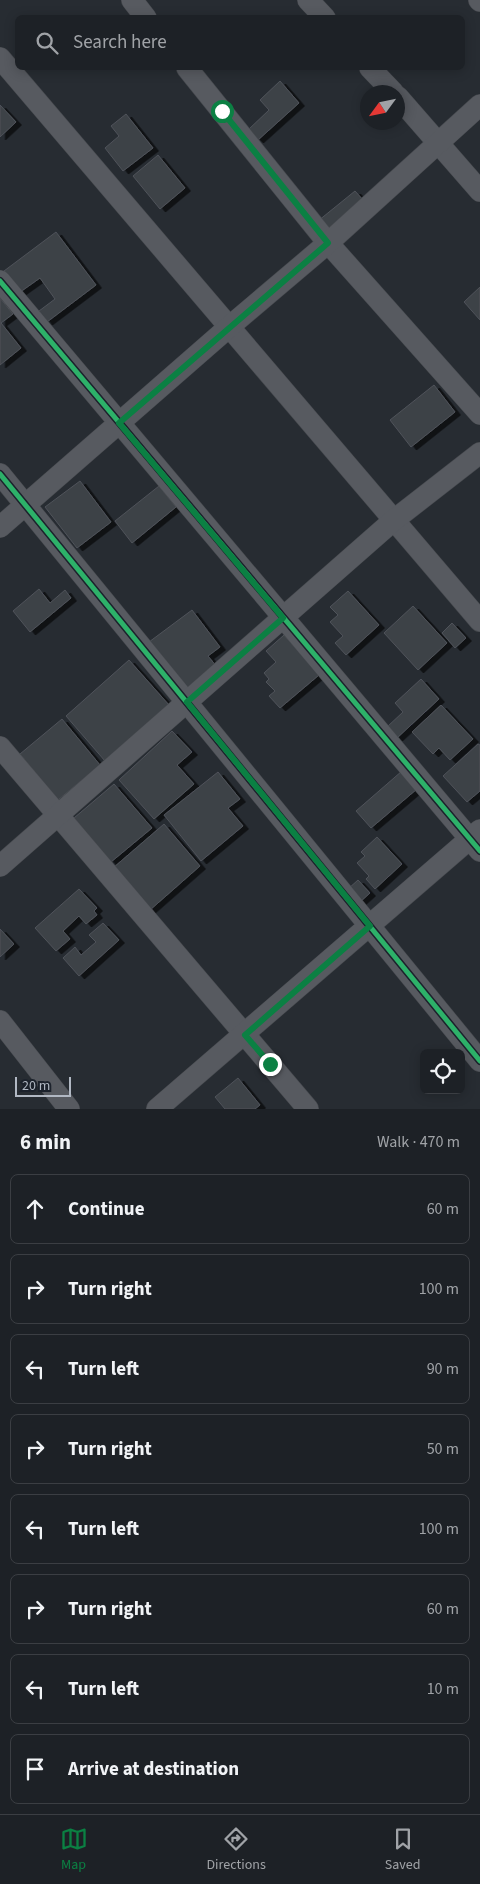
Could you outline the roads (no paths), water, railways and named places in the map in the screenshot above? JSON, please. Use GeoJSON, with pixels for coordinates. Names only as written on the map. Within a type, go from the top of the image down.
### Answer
{"type":"FeatureCollection","features":[{"type":"Feature","properties":{"kind":"street"},"geometry":{"type":"LineString","coordinates":[[132,0],[144,15]]}},
{"type":"Feature","properties":{"kind":"street"},"geometry":{"type":"LineString","coordinates":[[308,0],[322,15]]}},
{"type":"Feature","properties":{"kind":"street"},"geometry":{"type":"LineString","coordinates":[[0,58],[480,621]]}},
{"type":"Feature","properties":{"kind":"street"},"geometry":{"type":"LineString","coordinates":[[189,70],[328,243],[480,414]]}},
{"type":"Feature","properties":{"kind":"street"},"geometry":{"type":"LineString","coordinates":[[372,70],[387,85]]}},
{"type":"Feature","properties":{"kind":"street"},"geometry":{"type":"LineString","coordinates":[[405,105],[480,190]]}},
{"type":"Feature","properties":{"kind":"street"},"geometry":{"type":"LineString","coordinates":[[0,527],[328,243],[480,105]]}},
{"type":"Feature","properties":{"kind":"street"},"geometry":{"type":"LineString","coordinates":[[0,282],[283,618],[477,840],[370,926],[157,1109]]}},
{"type":"Feature","properties":{"kind":"street"},"geometry":{"type":"LineString","coordinates":[[0,866],[394,520],[480,453]]}},
{"type":"Feature","properties":{"kind":"street"},"geometry":{"type":"LineString","coordinates":[[0,474],[480,1061]]}},
{"type":"Feature","properties":{"kind":"street"},"geometry":{"type":"LineString","coordinates":[[0,747],[308,1109]]}},
{"type":"Feature","properties":{"kind":"street"},"geometry":{"type":"LineString","coordinates":[[0,1021],[69,1109]]}}]}
